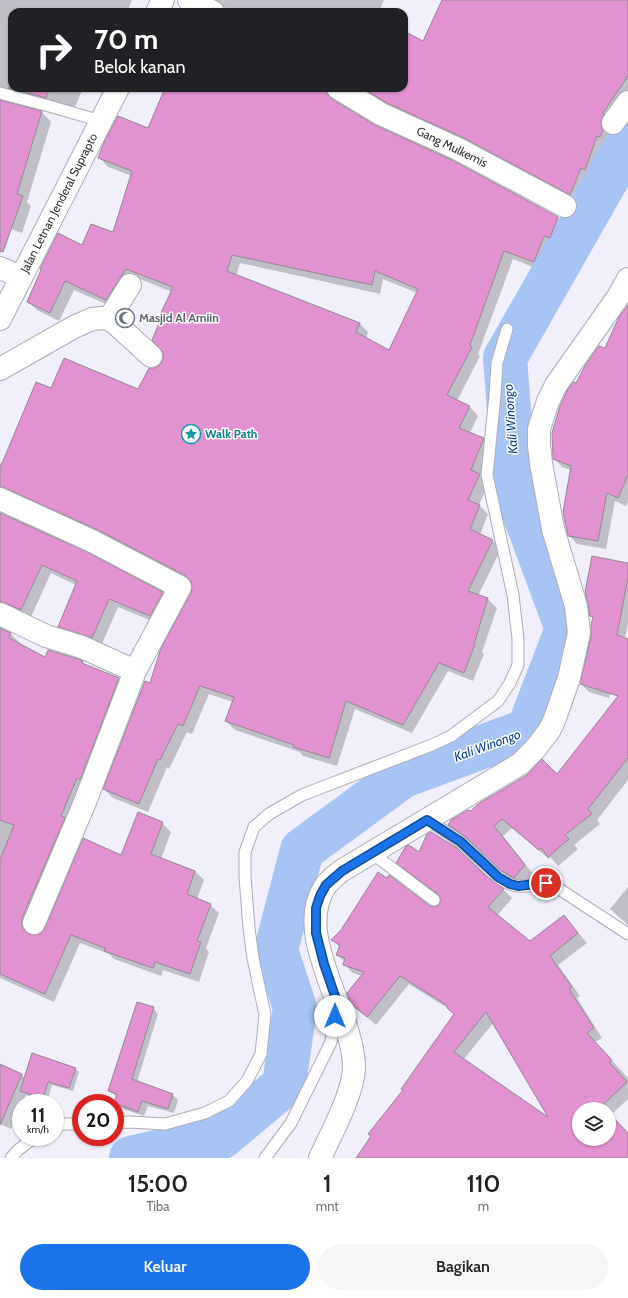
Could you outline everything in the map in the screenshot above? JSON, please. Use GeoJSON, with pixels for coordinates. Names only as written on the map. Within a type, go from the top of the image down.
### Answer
{"type":"FeatureCollection","features":[{"type":"Feature","properties":{"kind":"street"},"geometry":{"type":"LineString","coordinates":[[189,0],[205,8]]}},
{"type":"Feature","properties":{"kind":"street","name":"Jalan Letnan Jenderal Suprapto"},"geometry":{"type":"LineString","coordinates":[[0,319],[116,92]]}},
{"type":"Feature","properties":{"kind":"street","name":"Gang Mulkemis"},"geometry":{"type":"LineString","coordinates":[[345,92],[381,114],[458,149],[566,206]]}},
{"type":"Feature","properties":{"kind":"street"},"geometry":{"type":"LineString","coordinates":[[613,123],[628,102]]}},
{"type":"Feature","properties":{"kind":"street"},"geometry":{"type":"LineString","coordinates":[[0,268],[21,278]]}},
{"type":"Feature","properties":{"kind":"street"},"geometry":{"type":"LineString","coordinates":[[320,1158],[349,1094],[354,1069],[354,1057],[352,1044],[324,964],[316,933],[316,908],[326,885],[342,871],[520,764],[535,749],[549,731],[559,711],[577,646],[579,633],[576,606],[553,528],[541,464],[539,445],[540,429],[548,401],[556,385],[618,297],[628,279]]}},
{"type":"Feature","properties":{"kind":"street"},"geometry":{"type":"LineString","coordinates":[[109,319],[130,286]]}},
{"type":"Feature","properties":{"kind":"street"},"geometry":{"type":"LineString","coordinates":[[0,369],[74,327],[92,319],[102,318],[109,319],[151,356]]}},
{"type":"Feature","properties":{"kind":"street"},"geometry":{"type":"LineString","coordinates":[[0,499],[92,541],[180,587],[135,672],[85,802],[34,923]]}},
{"type":"Feature","properties":{"kind":"street"},"geometry":{"type":"LineString","coordinates":[[0,614],[46,636],[82,647],[135,672]]}},
{"type":"Feature","properties":{"kind":"lane"},"geometry":{"type":"LineString","coordinates":[[0,93],[101,121]]}},
{"type":"Feature","properties":{"kind":"lane"},"geometry":{"type":"LineString","coordinates":[[124,1122],[165,1124],[205,1114],[229,1102],[247,1081],[261,1054],[265,1015],[253,958],[245,877],[245,852],[254,827],[270,814],[302,795],[432,745],[451,736],[498,701],[510,683],[518,665],[518,639],[513,595],[487,475],[497,363],[507,329]]}},
{"type":"Feature","properties":{"kind":"lane"},"geometry":{"type":"LineString","coordinates":[[427,820],[461,842],[498,877],[510,884],[518,886],[546,883],[553,885],[628,934]]}},
{"type":"Feature","properties":{"kind":"lane"},"geometry":{"type":"LineString","coordinates":[[372,853],[434,900]]}},
{"type":"Feature","properties":{"kind":"lane"},"geometry":{"type":"LineString","coordinates":[[265,1158],[291,1123],[331,1042],[337,1002]]}},
{"type":"Feature","properties":{"kind":"lane"},"geometry":{"type":"LineString","coordinates":[[11,1158],[23,1146]]}},
{"type":"Feature","properties":{"kind":"building"},"geometry":{"type":"Polygon","coordinates":[[[442,0],[628,0],[628,76],[603,113],[601,122],[603,130],[600,137],[597,136],[585,170],[581,168],[570,195],[464,138],[387,103],[369,92],[408,92],[408,33],[423,41],[442,0]]]}},
{"type":"Feature","properties":{"kind":"building"},"geometry":{"type":"Polygon","coordinates":[[[23,92],[48,92],[46,98],[23,92]]]}},
{"type":"Feature","properties":{"kind":"building"},"geometry":{"type":"Polygon","coordinates":[[[163,92],[327,92],[332,99],[375,125],[452,160],[558,217],[550,238],[544,236],[534,262],[504,251],[470,345],[472,347],[447,395],[470,406],[459,428],[484,438],[471,470],[480,474],[468,500],[480,505],[470,529],[493,540],[468,591],[488,598],[475,644],[464,673],[439,663],[403,725],[346,701],[329,758],[293,747],[294,745],[225,721],[234,697],[200,686],[183,726],[178,724],[160,760],[158,759],[139,804],[103,789],[145,681],[150,683],[161,648],[191,593],[191,581],[186,576],[98,530],[0,487],[0,468],[36,382],[51,388],[64,358],[138,389],[149,368],[154,368],[160,365],[163,359],[163,352],[152,340],[162,316],[160,315],[173,287],[126,269],[106,300],[65,281],[50,313],[27,302],[41,270],[40,269],[58,233],[82,245],[91,224],[113,232],[132,171],[98,158],[105,140],[118,116],[148,128],[163,92]],[[232,255],[227,271],[360,323],[356,332],[389,350],[418,289],[375,271],[372,285],[232,255]]]}},
{"type":"Feature","properties":{"kind":"building"},"geometry":{"type":"Polygon","coordinates":[[[0,100],[42,111],[17,194],[23,196],[3,252],[0,251],[0,100]]]}},
{"type":"Feature","properties":{"kind":"building"},"geometry":{"type":"Polygon","coordinates":[[[628,305],[628,475],[618,498],[607,493],[598,541],[568,536],[563,512],[571,466],[553,459],[552,433],[560,406],[567,391],[573,382],[576,383],[586,364],[599,346],[605,348],[619,317],[628,305]]]}},
{"type":"Feature","properties":{"kind":"building"},"geometry":{"type":"Polygon","coordinates":[[[0,513],[87,552],[163,592],[150,616],[109,599],[92,638],[58,627],[77,581],[42,565],[21,610],[0,602],[0,513]]]}},
{"type":"Feature","properties":{"kind":"building"},"geometry":{"type":"Polygon","coordinates":[[[592,556],[628,563],[628,578],[617,635],[628,639],[628,758],[588,809],[592,814],[565,835],[569,839],[548,857],[541,848],[539,850],[502,819],[494,826],[525,865],[514,878],[500,870],[466,837],[448,825],[451,820],[468,810],[471,811],[478,804],[527,775],[542,759],[557,774],[618,696],[580,684],[591,636],[593,617],[590,616],[585,592],[592,556]]]}},
{"type":"Feature","properties":{"kind":"building"},"geometry":{"type":"Polygon","coordinates":[[[0,628],[11,633],[9,638],[45,657],[48,650],[78,659],[83,661],[82,663],[119,678],[80,780],[77,778],[61,816],[65,818],[22,918],[24,930],[29,934],[35,935],[41,933],[45,928],[83,838],[121,855],[138,812],[163,822],[151,854],[195,871],[187,894],[211,904],[197,941],[201,942],[190,974],[155,962],[153,968],[104,951],[105,948],[71,935],[45,994],[0,974],[0,860],[14,825],[0,820],[0,628]]]}},
{"type":"Feature","properties":{"kind":"building"},"geometry":{"type":"Polygon","coordinates":[[[431,832],[457,848],[485,875],[504,889],[488,907],[530,941],[564,915],[578,933],[550,956],[572,987],[569,989],[594,1028],[587,1033],[612,1060],[609,1062],[627,1082],[606,1102],[572,1102],[572,1146],[616,1146],[616,1120],[628,1133],[628,1158],[356,1158],[371,1136],[368,1134],[403,1090],[401,1089],[454,1014],[447,1008],[448,1006],[400,976],[367,1017],[351,1004],[347,993],[364,972],[343,965],[345,958],[336,955],[340,945],[331,940],[341,930],[378,872],[387,878],[389,875],[430,906],[434,907],[439,905],[441,900],[438,894],[396,863],[406,846],[409,845],[419,852],[427,834],[431,832]],[[486,1012],[454,1052],[548,1117],[486,1012]]]}},
{"type":"Feature","properties":{"kind":"building"},"geometry":{"type":"Polygon","coordinates":[[[137,1002],[154,1007],[132,1079],[173,1094],[168,1109],[142,1101],[138,1112],[124,1107],[124,1094],[117,1094],[108,1091],[137,1002]]]}},
{"type":"Feature","properties":{"kind":"building"},"geometry":{"type":"Polygon","coordinates":[[[32,1053],[76,1068],[69,1088],[48,1082],[44,1094],[29,1094],[20,1091],[32,1053]]]}},
{"type":"Feature","properties":{"kind":"building"},"geometry":{"type":"Polygon","coordinates":[[[0,1064],[22,1074],[13,1094],[12,1094],[0,1125],[0,1064]]]}},
{"type":"Feature","properties":{"kind":"waterway","name":"Kali Winongo"},"geometry":{"type":"LineString","coordinates":[[131,1158],[222,1137],[284,1085],[295,1008],[276,950],[302,850],[403,776],[528,730],[567,629],[515,489],[505,358],[628,144]]}},
{"type":"Feature","properties":{"kind":"place","name":"Masjid Al Amiin"},"geometry":{"type":"Point","coordinates":[125,318]}},
{"type":"Feature","properties":{"kind":"place","name":"Walk Path"},"geometry":{"type":"Point","coordinates":[191,434]}},
{"type":"Feature","properties":{"kind":"route"},"geometry":{"type":"LineString","coordinates":[[335,1016],[337,1002],[324,964],[316,933],[315,922],[316,908],[320,896],[326,885],[342,871],[427,820],[461,842],[498,877],[510,884],[518,886],[546,883]]}}]}
